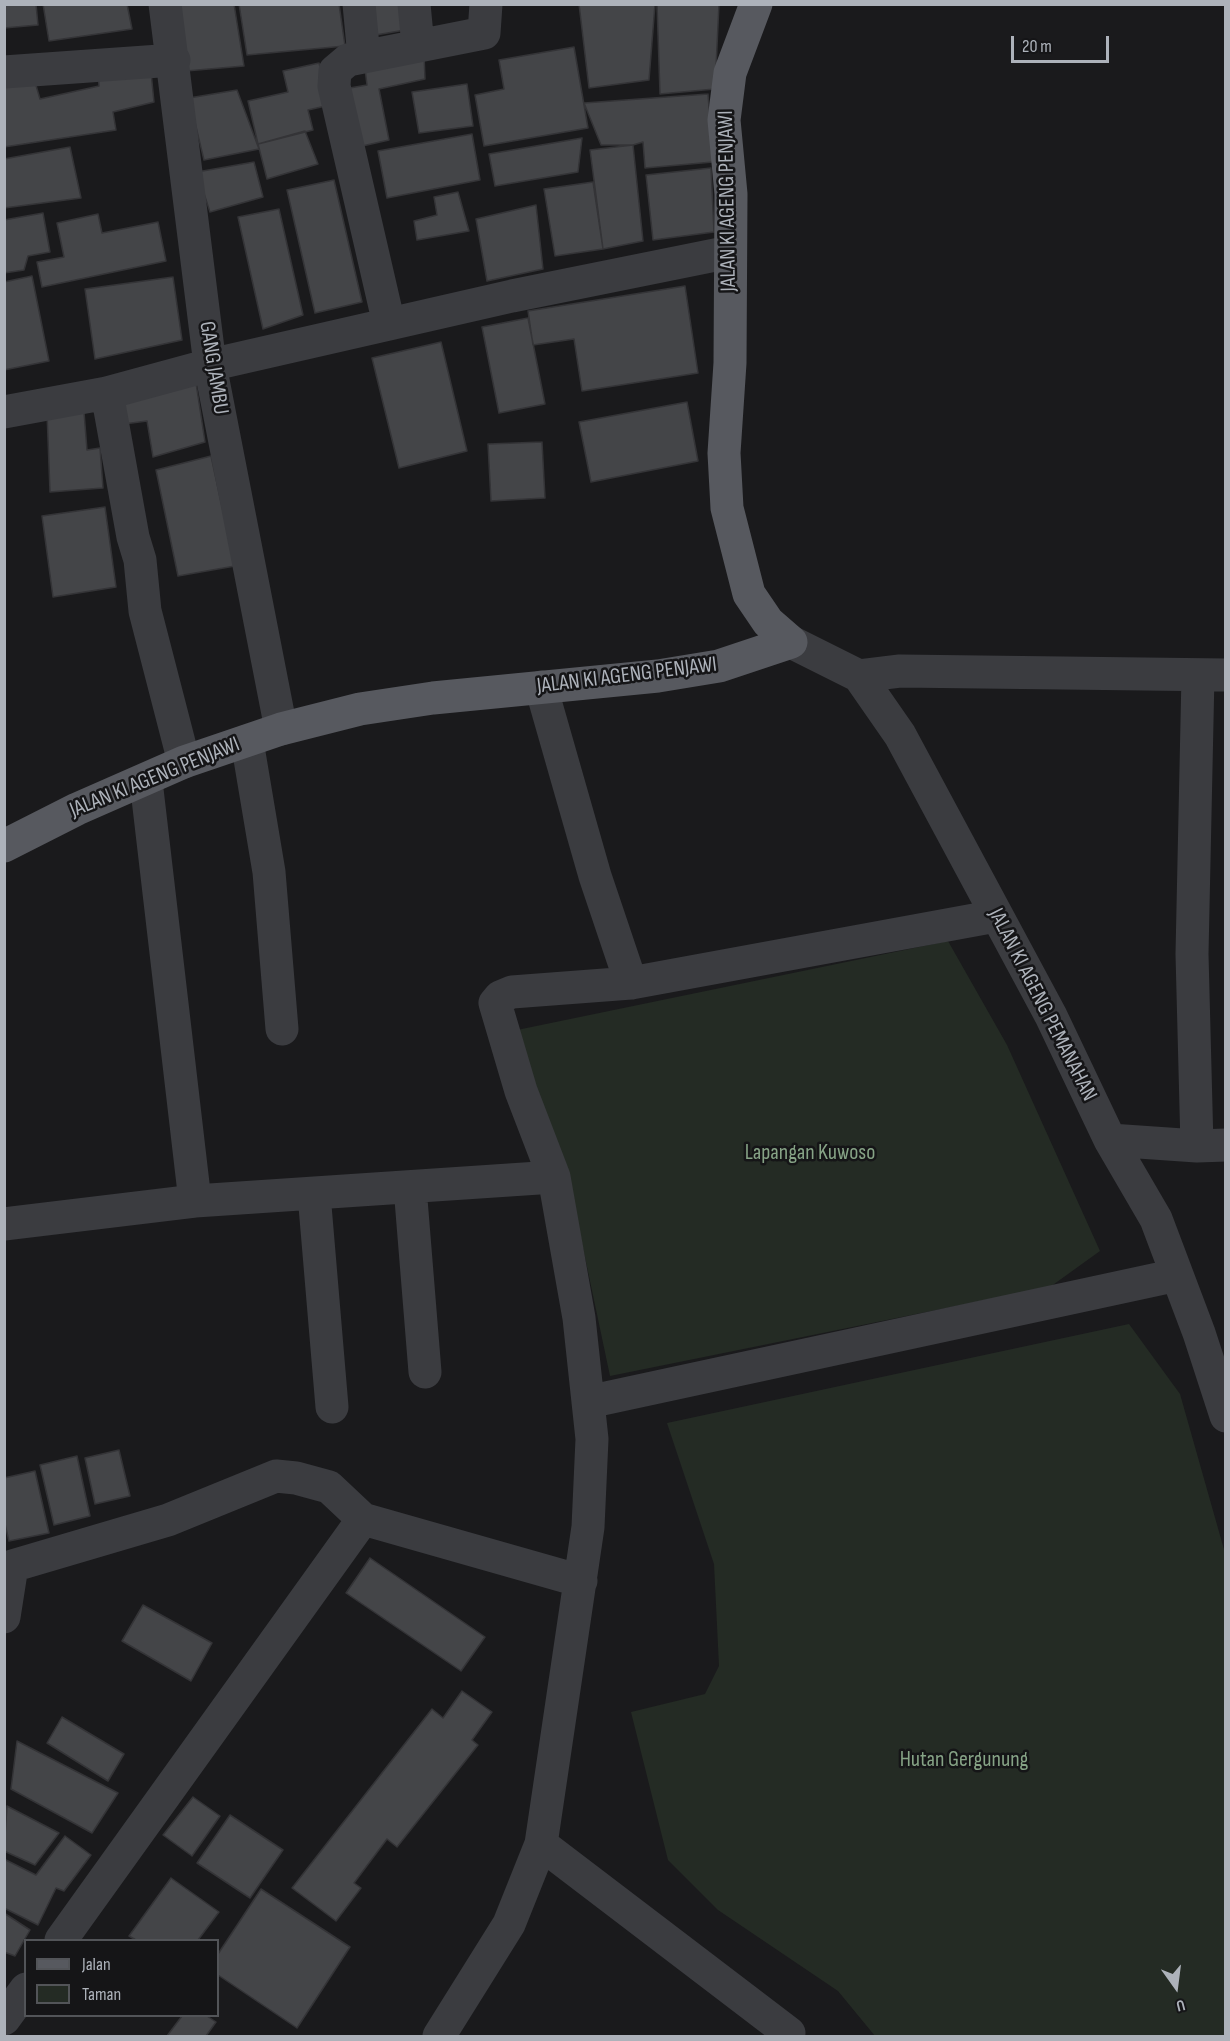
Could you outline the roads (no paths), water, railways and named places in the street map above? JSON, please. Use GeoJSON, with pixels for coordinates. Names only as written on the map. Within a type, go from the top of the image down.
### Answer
{"type":"FeatureCollection","features":[{"type":"Feature","properties":{"kind":"main road","name":"JALAN KI AGENG PENJAWI"},"geometry":{"type":"LineString","coordinates":[[756,4],[730,73],[724,120],[731,194],[730,363],[724,453],[727,508],[749,594],[768,622],[792,642]]}},
{"type":"Feature","properties":{"kind":"main road","name":"JALAN KI AGENG PENJAWI"},"geometry":{"type":"LineString","coordinates":[[4,846],[77,809],[146,781],[184,762],[280,729],[360,710],[433,698],[658,676],[719,666],[792,642]]}},
{"type":"Feature","properties":{"kind":"street","name":"GANG JAMBU"},"geometry":{"type":"LineString","coordinates":[[165,4],[174,60],[210,366],[280,729]]}},
{"type":"Feature","properties":{"kind":"street"},"geometry":{"type":"LineString","coordinates":[[359,4],[364,57]]}},
{"type":"Feature","properties":{"kind":"street"},"geometry":{"type":"LineString","coordinates":[[414,4],[418,46]]}},
{"type":"Feature","properties":{"kind":"street"},"geometry":{"type":"LineString","coordinates":[[389,324],[334,86],[335,71],[348,60],[484,33],[486,4]]}},
{"type":"Feature","properties":{"kind":"street"},"geometry":{"type":"LineString","coordinates":[[4,72],[174,60]]}},
{"type":"Feature","properties":{"kind":"street"},"geometry":{"type":"LineString","coordinates":[[4,412],[107,393],[389,324],[730,252]]}},
{"type":"Feature","properties":{"kind":"street"},"geometry":{"type":"LineString","coordinates":[[107,393],[133,537],[141,560],[146,611],[184,762]]}},
{"type":"Feature","properties":{"kind":"street","name":"JALAN KI AGENG PEMANAHAN"},"geometry":{"type":"LineString","coordinates":[[792,642],[858,676],[900,735],[1051,1016],[1110,1140],[1156,1219],[1178,1275],[1226,1416]]}},
{"type":"Feature","properties":{"kind":"street"},"geometry":{"type":"LineString","coordinates":[[858,676],[900,671],[1212,675],[1192,954],[1211,1145],[1110,1140]]}},
{"type":"Feature","properties":{"kind":"street"},"geometry":{"type":"LineString","coordinates":[[541,687],[595,876],[631,983]]}},
{"type":"Feature","properties":{"kind":"street"},"geometry":{"type":"LineString","coordinates":[[247,741],[269,872],[282,1029]]}},
{"type":"Feature","properties":{"kind":"street"},"geometry":{"type":"LineString","coordinates":[[146,781],[195,1201]]}},
{"type":"Feature","properties":{"kind":"street"},"geometry":{"type":"LineString","coordinates":[[439,2037],[509,1924],[541,1844],[588,1527],[592,1439],[579,1318],[554,1177],[521,1091],[495,1003],[500,997],[512,992],[631,983],[996,916]]}},
{"type":"Feature","properties":{"kind":"street"},"geometry":{"type":"LineString","coordinates":[[4,1224],[195,1201],[554,1177]]}},
{"type":"Feature","properties":{"kind":"street"},"geometry":{"type":"LineString","coordinates":[[410,1187],[425,1372]]}},
{"type":"Feature","properties":{"kind":"street"},"geometry":{"type":"LineString","coordinates":[[314,1194],[332,1407]]}},
{"type":"Feature","properties":{"kind":"street"},"geometry":{"type":"LineString","coordinates":[[588,1402],[1178,1275]]}},
{"type":"Feature","properties":{"kind":"street"},"geometry":{"type":"LineString","coordinates":[[4,1617],[8,1567],[168,1520],[276,1476],[296,1478],[329,1487],[363,1519],[581,1581]]}},
{"type":"Feature","properties":{"kind":"street"},"geometry":{"type":"LineString","coordinates":[[62,1939],[363,1519]]}},
{"type":"Feature","properties":{"kind":"street"},"geometry":{"type":"LineString","coordinates":[[541,1844],[789,2033]]}},
{"type":"Feature","properties":{"kind":"street"},"geometry":{"type":"LineString","coordinates":[[4,2019],[24,1992]]}},
{"type":"Feature","properties":{"kind":"park label","name":"Lapangan Kuwoso"},"geometry":{"type":"Point","coordinates":[810,1153]}},
{"type":"Feature","properties":{"kind":"park label","name":"Hutan Gergunung"},"geometry":{"type":"Point","coordinates":[964,1760]}}]}
